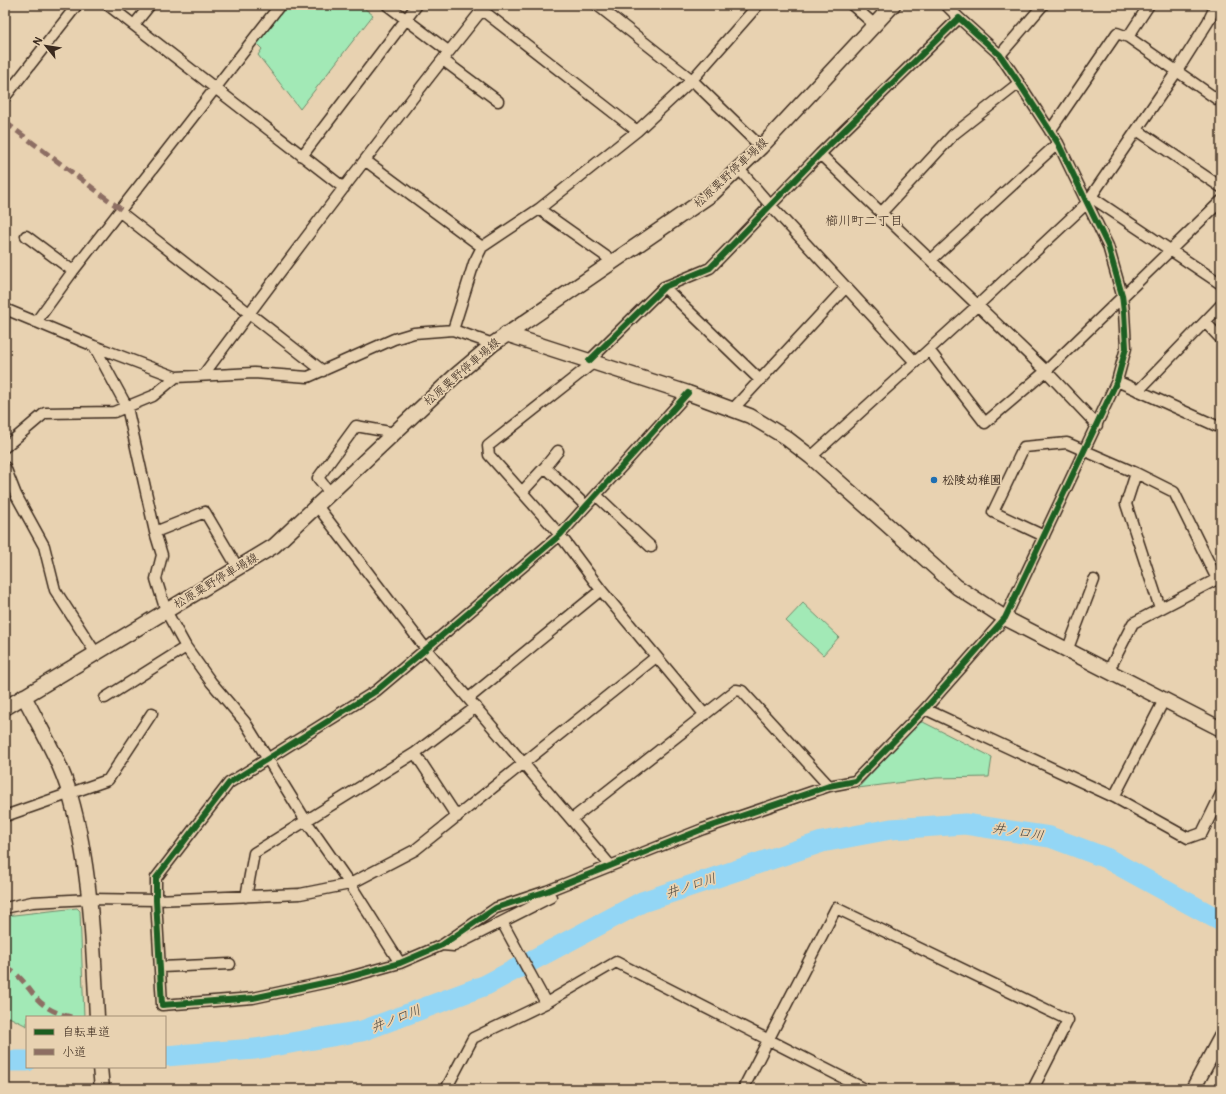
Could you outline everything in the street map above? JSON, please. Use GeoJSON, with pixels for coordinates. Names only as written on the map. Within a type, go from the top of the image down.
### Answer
{"type":"FeatureCollection","features":[{"type":"Feature","properties":{"kind":"street"},"geometry":{"type":"LineString","coordinates":[[5,97],[77,5]]}},
{"type":"Feature","properties":{"kind":"street"},"geometry":{"type":"LineString","coordinates":[[108,5],[344,188]]}},
{"type":"Feature","properties":{"kind":"street"},"geometry":{"type":"LineString","coordinates":[[134,25],[150,5]]}},
{"type":"Feature","properties":{"kind":"street"},"geometry":{"type":"LineString","coordinates":[[36,322],[73,271],[280,5]]}},
{"type":"Feature","properties":{"kind":"street"},"geometry":{"type":"LineString","coordinates":[[387,5],[498,101]]}},
{"type":"Feature","properties":{"kind":"street"},"geometry":{"type":"LineString","coordinates":[[302,156],[417,5]]}},
{"type":"Feature","properties":{"kind":"street"},"geometry":{"type":"LineString","coordinates":[[597,5],[692,80],[761,147]]}},
{"type":"Feature","properties":{"kind":"street"},"geometry":{"type":"LineString","coordinates":[[453,330],[474,263],[482,247],[539,208],[637,131],[692,80],[758,5]]}},
{"type":"Feature","properties":{"kind":"street"},"geometry":{"type":"LineString","coordinates":[[852,5],[876,25]]}},
{"type":"Feature","properties":{"kind":"street","name":"松原粟野停車場線"},"geometry":{"type":"LineString","coordinates":[[5,708],[274,546],[318,507],[455,376],[492,344],[691,210],[712,194],[761,147],[893,5]]}},
{"type":"Feature","properties":{"kind":"street"},"geometry":{"type":"LineString","coordinates":[[688,393],[560,535],[376,691],[230,783],[156,878],[162,1005],[253,998],[342,979],[400,963],[442,945],[496,908],[547,891],[703,829],[829,786],[855,781],[925,709],[1005,618],[1117,382],[1126,348],[1122,295],[1108,246],[1088,200],[1058,143],[1000,55],[958,12],[946,5]]}},
{"type":"Feature","properties":{"kind":"street"},"geometry":{"type":"LineString","coordinates":[[1000,55],[1043,5]]}},
{"type":"Feature","properties":{"kind":"street"},"geometry":{"type":"LineString","coordinates":[[1128,37],[1149,5]]}},
{"type":"Feature","properties":{"kind":"street"},"geometry":{"type":"LineString","coordinates":[[811,457],[978,306],[1088,200],[1177,71],[1208,22],[1216,5]]}},
{"type":"Feature","properties":{"kind":"street"},"geometry":{"type":"LineString","coordinates":[[204,374],[344,188],[445,56],[484,8],[637,131]]}},
{"type":"Feature","properties":{"kind":"street"},"geometry":{"type":"LineString","coordinates":[[705,715],[601,590],[560,535],[489,455],[488,446],[591,362],[664,287],[710,268],[958,12]]}},
{"type":"Feature","properties":{"kind":"street"},"geometry":{"type":"LineString","coordinates":[[1050,131],[1117,34],[1128,37],[1221,102]]}},
{"type":"Feature","properties":{"kind":"street"},"geometry":{"type":"LineString","coordinates":[[882,212],[954,134],[1019,83]]}},
{"type":"Feature","properties":{"kind":"street"},"geometry":{"type":"LineString","coordinates":[[1137,130],[1221,187]]}},
{"type":"Feature","properties":{"kind":"street"},"geometry":{"type":"LineString","coordinates":[[931,260],[1058,143]]}},
{"type":"Feature","properties":{"kind":"street"},"geometry":{"type":"LineString","coordinates":[[820,154],[1046,370],[1097,425]]}},
{"type":"Feature","properties":{"kind":"street"},"geometry":{"type":"LineString","coordinates":[[366,161],[482,247]]}},
{"type":"Feature","properties":{"kind":"street"},"geometry":{"type":"LineString","coordinates":[[739,169],[770,206],[916,362]]}},
{"type":"Feature","properties":{"kind":"street"},"geometry":{"type":"LineString","coordinates":[[1088,200],[1170,250],[1221,284]]}},
{"type":"Feature","properties":{"kind":"street"},"geometry":{"type":"LineString","coordinates":[[929,350],[985,423],[1046,370],[1122,295],[1221,202]]}},
{"type":"Feature","properties":{"kind":"street"},"geometry":{"type":"LineString","coordinates":[[539,208],[614,262]]}},
{"type":"Feature","properties":{"kind":"street"},"geometry":{"type":"LineString","coordinates":[[120,212],[323,371]]}},
{"type":"Feature","properties":{"kind":"street"},"geometry":{"type":"LineString","coordinates":[[26,236],[73,271]]}},
{"type":"Feature","properties":{"kind":"street"},"geometry":{"type":"LineString","coordinates":[[664,287],[760,380]]}},
{"type":"Feature","properties":{"kind":"street"},"geometry":{"type":"LineString","coordinates":[[733,409],[846,287]]}},
{"type":"Feature","properties":{"kind":"street"},"geometry":{"type":"LineString","coordinates":[[1138,391],[1221,305]]}},
{"type":"Feature","properties":{"kind":"street"},"geometry":{"type":"LineString","coordinates":[[5,309],[94,346],[176,377],[204,374],[254,373],[308,377],[394,339],[414,333],[453,330],[492,344]]}},
{"type":"Feature","properties":{"kind":"street"},"geometry":{"type":"LineString","coordinates":[[1205,322],[1221,339]]}},
{"type":"Feature","properties":{"kind":"street"},"geometry":{"type":"LineString","coordinates":[[506,334],[688,393],[750,416],[785,437],[811,457],[958,587],[1005,618],[1221,729]]}},
{"type":"Feature","properties":{"kind":"street"},"geometry":{"type":"LineString","coordinates":[[94,346],[126,407],[155,532],[162,555],[156,579],[166,611],[186,647],[211,682],[245,722],[306,821],[350,884],[400,963]]}},
{"type":"Feature","properties":{"kind":"street"},"geometry":{"type":"LineString","coordinates":[[5,447],[45,413],[114,412],[153,396],[176,377]]}},
{"type":"Feature","properties":{"kind":"street"},"geometry":{"type":"LineString","coordinates":[[1117,382],[1221,428]]}},
{"type":"Feature","properties":{"kind":"street"},"geometry":{"type":"LineString","coordinates":[[331,494],[318,478],[356,426],[394,433]]}},
{"type":"Feature","properties":{"kind":"street"},"geometry":{"type":"LineString","coordinates":[[1044,536],[993,512],[1024,447],[1067,444],[1085,450],[1174,492],[1219,578],[1133,623],[1108,672]]}},
{"type":"Feature","properties":{"kind":"street"},"geometry":{"type":"LineString","coordinates":[[522,492],[558,451]]}},
{"type":"Feature","properties":{"kind":"street"},"geometry":{"type":"LineString","coordinates":[[5,467],[16,495],[44,546],[55,590],[96,652]]}},
{"type":"Feature","properties":{"kind":"street"},"geometry":{"type":"LineString","coordinates":[[545,467],[586,506]]}},
{"type":"Feature","properties":{"kind":"street"},"geometry":{"type":"LineString","coordinates":[[1136,473],[1126,504],[1160,608]]}},
{"type":"Feature","properties":{"kind":"street"},"geometry":{"type":"LineString","coordinates":[[596,495],[651,547]]}},
{"type":"Feature","properties":{"kind":"street"},"geometry":{"type":"LineString","coordinates":[[318,507],[426,649],[524,762],[610,866]]}},
{"type":"Feature","properties":{"kind":"street"},"geometry":{"type":"LineString","coordinates":[[155,532],[204,512],[238,568]]}},
{"type":"Feature","properties":{"kind":"street"},"geometry":{"type":"LineString","coordinates":[[1067,651],[1094,580]]}},
{"type":"Feature","properties":{"kind":"street"},"geometry":{"type":"LineString","coordinates":[[469,698],[601,590]]}},
{"type":"Feature","properties":{"kind":"street"},"geometry":{"type":"LineString","coordinates":[[105,698],[186,647]]}},
{"type":"Feature","properties":{"kind":"street"},"geometry":{"type":"LineString","coordinates":[[5,908],[32,902],[90,899],[156,900],[300,894],[350,884],[415,850],[656,657]]}},
{"type":"Feature","properties":{"kind":"street"},"geometry":{"type":"LineString","coordinates":[[572,820],[736,690],[742,691],[829,786]]}},
{"type":"Feature","properties":{"kind":"street"},"geometry":{"type":"LineString","coordinates":[[24,696],[57,759],[70,794],[82,843],[90,899],[97,1016]]}},
{"type":"Feature","properties":{"kind":"street"},"geometry":{"type":"LineString","coordinates":[[1114,797],[1164,700]]}},
{"type":"Feature","properties":{"kind":"street"},"geometry":{"type":"LineString","coordinates":[[246,897],[254,853],[415,753],[476,707]]}},
{"type":"Feature","properties":{"kind":"street"},"geometry":{"type":"LineString","coordinates":[[925,709],[1114,797],[1188,838],[1202,833],[1221,794]]}},
{"type":"Feature","properties":{"kind":"street"},"geometry":{"type":"LineString","coordinates":[[5,816],[108,780],[152,713]]}},
{"type":"Feature","properties":{"kind":"street"},"geometry":{"type":"LineString","coordinates":[[415,753],[457,817]]}},
{"type":"Feature","properties":{"kind":"street"},"geometry":{"type":"LineString","coordinates":[[442,945],[454,946],[504,925],[551,897],[547,891]]}},
{"type":"Feature","properties":{"kind":"street"},"geometry":{"type":"LineString","coordinates":[[743,1089],[836,908],[1068,1020],[1033,1089]]}},
{"type":"Feature","properties":{"kind":"street"},"geometry":{"type":"LineString","coordinates":[[504,925],[546,1003]]}},
{"type":"Feature","properties":{"kind":"street"},"geometry":{"type":"LineString","coordinates":[[446,1089],[473,1038],[546,1003],[616,962],[865,1089]]}},
{"type":"Feature","properties":{"kind":"street"},"geometry":{"type":"LineString","coordinates":[[161,966],[230,964]]}},
{"type":"Feature","properties":{"kind":"street"},"geometry":{"type":"LineString","coordinates":[[1193,1089],[1221,1037]]}},
{"type":"Feature","properties":{"kind":"street"},"geometry":{"type":"LineString","coordinates":[[100,1068],[102,1089]]}},
{"type":"Feature","properties":{"kind":"green space"},"geometry":{"type":"Polygon","coordinates":[[[287,5],[360,5],[373,15],[300,109],[258,55],[262,49],[257,44],[287,5]]]}},
{"type":"Feature","properties":{"kind":"green space"},"geometry":{"type":"Polygon","coordinates":[[[803,603],[839,637],[823,655],[786,621],[803,603]]]}},
{"type":"Feature","properties":{"kind":"green space"},"geometry":{"type":"Polygon","coordinates":[[[923,722],[992,757],[989,777],[936,778],[858,788],[917,723],[923,722]]]}},
{"type":"Feature","properties":{"kind":"green space"},"geometry":{"type":"Polygon","coordinates":[[[77,908],[80,911],[84,1016],[26,1016],[26,1026],[5,1015],[5,916],[77,908]]]}},
{"type":"Feature","properties":{"kind":"waterway","name":"井ノ口川"},"geometry":{"type":"LineString","coordinates":[[166,1056],[255,1049],[362,1031],[486,985],[642,902],[822,842],[891,829],[965,824],[1050,837],[1106,858],[1221,921]]}},
{"type":"Feature","properties":{"kind":"waterway","name":"井ノ口川"},"geometry":{"type":"LineString","coordinates":[[5,1061],[26,1061]]}},
{"type":"Feature","properties":{"kind":"marked path"},"geometry":{"type":"LineString","coordinates":[[5,122],[122,210]]}},
{"type":"Feature","properties":{"kind":"marked path"},"geometry":{"type":"LineString","coordinates":[[5,967],[22,979],[39,1001],[58,1013],[68,1016]]}},
{"type":"Feature","properties":{"kind":"cycle path"},"geometry":{"type":"LineString","coordinates":[[589,361],[664,287],[710,268],[820,154],[959,18],[1000,55],[1058,143],[1108,246],[1122,295],[1124,312],[1126,348],[1117,381],[1005,618],[925,709],[855,781],[829,786],[703,829],[547,891],[496,908],[442,945],[400,963],[342,979],[253,998],[162,1005],[156,878],[229,783],[376,691],[426,649],[560,535],[688,393]]}},
{"type":"Feature","properties":{"kind":"place","name":"松陵幼稚園"},"geometry":{"type":"Point","coordinates":[934,480]}},
{"type":"Feature","properties":{"kind":"district","name":"櫛川町二丁目"},"geometry":{"type":"Point","coordinates":[864,221]}}]}
